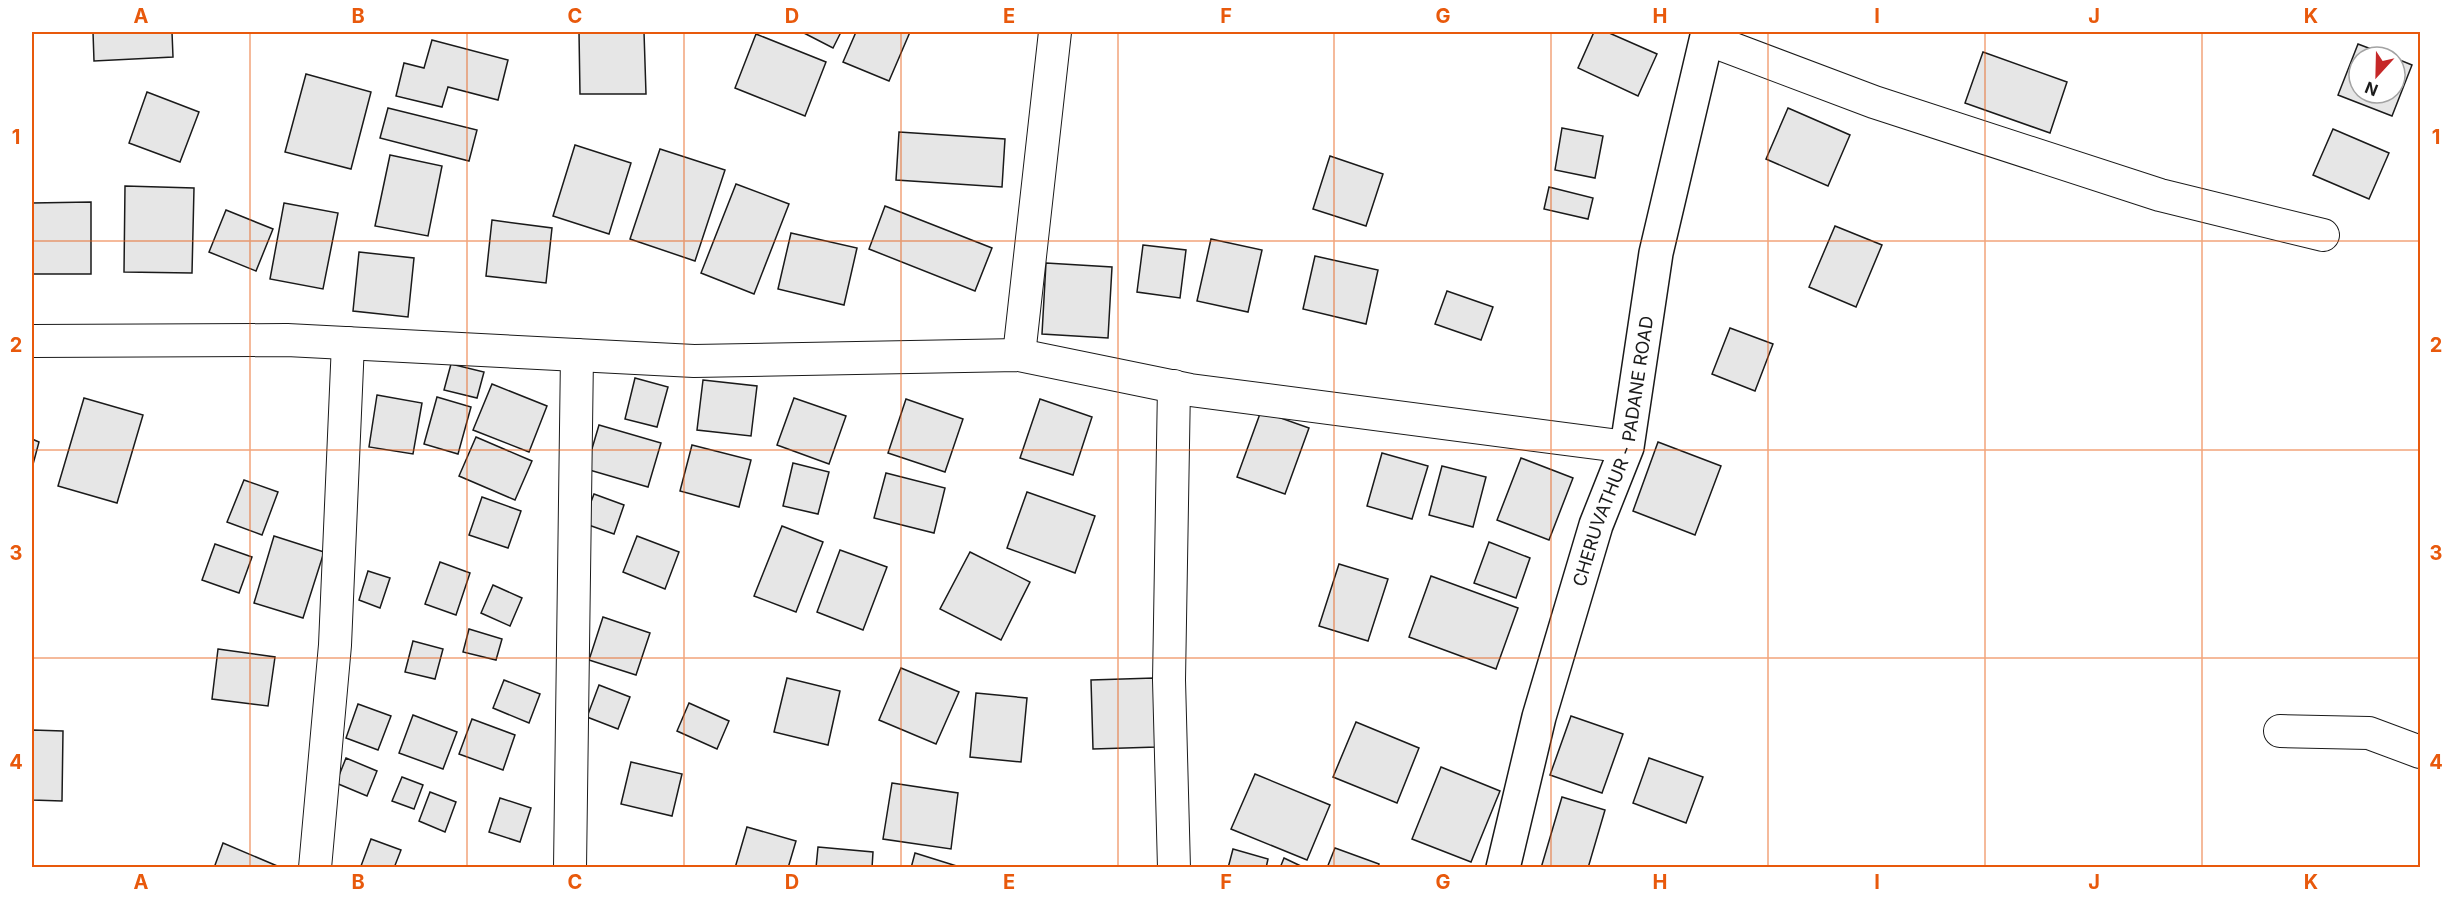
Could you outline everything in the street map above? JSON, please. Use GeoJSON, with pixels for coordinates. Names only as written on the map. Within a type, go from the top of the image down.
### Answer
{"type":"FeatureCollection","features":[{"type":"Feature","properties":{"kind":"main road","name":"CHERUVATHUR - PADANE ROAD"},"geometry":{"type":"LineString","coordinates":[[1503,867],[1539,717],[1596,525],[1627,447],[1656,253],[1707,35]]}},
{"type":"Feature","properties":{"kind":"street"},"geometry":{"type":"LineString","coordinates":[[1019,355],[1055,32]]}},
{"type":"Feature","properties":{"kind":"street"},"geometry":{"type":"LineString","coordinates":[[1707,35],[1874,102],[2160,195],[2323,235]]}},
{"type":"Feature","properties":{"kind":"street"},"geometry":{"type":"LineString","coordinates":[[32,341],[287,340],[694,361],[1019,355],[1174,387],[1627,447]]}},
{"type":"Feature","properties":{"kind":"street"},"geometry":{"type":"LineString","coordinates":[[315,867],[335,645],[348,343]]}},
{"type":"Feature","properties":{"kind":"street"},"geometry":{"type":"LineString","coordinates":[[570,867],[577,355]]}},
{"type":"Feature","properties":{"kind":"street"},"geometry":{"type":"LineString","coordinates":[[1174,387],[1169,680],[1174,867]]}},
{"type":"Feature","properties":{"kind":"street"},"geometry":{"type":"LineString","coordinates":[[2280,731],[2369,733],[2421,752]]}},
{"type":"Feature","properties":{"kind":"building"},"geometry":{"type":"Polygon","coordinates":[[[93,32],[172,32],[173,57],[94,61],[93,32]]]}},
{"type":"Feature","properties":{"kind":"building"},"geometry":{"type":"Polygon","coordinates":[[[579,32],[644,32],[646,94],[580,94],[579,32]]]}},
{"type":"Feature","properties":{"kind":"building"},"geometry":{"type":"Polygon","coordinates":[[[802,32],[841,32],[833,48],[802,32]]]}},
{"type":"Feature","properties":{"kind":"building"},"geometry":{"type":"Polygon","coordinates":[[[856,32],[910,32],[889,81],[843,62],[856,32]]]}},
{"type":"Feature","properties":{"kind":"building"},"geometry":{"type":"Polygon","coordinates":[[[1594,32],[1607,32],[1657,54],[1638,96],[1578,68],[1594,32]]]}},
{"type":"Feature","properties":{"kind":"building"},"geometry":{"type":"Polygon","coordinates":[[[756,34],[826,62],[805,116],[735,88],[756,34]]]}},
{"type":"Feature","properties":{"kind":"building"},"geometry":{"type":"Polygon","coordinates":[[[432,40],[508,60],[498,100],[448,87],[442,107],[396,96],[404,63],[424,68],[432,40]]]}},
{"type":"Feature","properties":{"kind":"building"},"geometry":{"type":"Polygon","coordinates":[[[1983,52],[2067,82],[2050,133],[1965,103],[1983,52]]]}},
{"type":"Feature","properties":{"kind":"building"},"geometry":{"type":"Polygon","coordinates":[[[2407,63],[2412,65],[2407,78],[2407,63]]]}},
{"type":"Feature","properties":{"kind":"building"},"geometry":{"type":"Polygon","coordinates":[[[2347,72],[2347,98],[2338,95],[2347,72]]]}},
{"type":"Feature","properties":{"kind":"building"},"geometry":{"type":"Polygon","coordinates":[[[306,74],[371,92],[351,169],[285,152],[306,74]]]}},
{"type":"Feature","properties":{"kind":"building"},"geometry":{"type":"Polygon","coordinates":[[[147,92],[199,112],[180,162],[129,143],[147,92]]]}},
{"type":"Feature","properties":{"kind":"building"},"geometry":{"type":"Polygon","coordinates":[[[2364,105],[2396,105],[2392,116],[2364,105]]]}},
{"type":"Feature","properties":{"kind":"building"},"geometry":{"type":"Polygon","coordinates":[[[388,108],[477,130],[469,161],[380,138],[388,108]]]}},
{"type":"Feature","properties":{"kind":"building"},"geometry":{"type":"Polygon","coordinates":[[[1788,108],[1850,135],[1828,186],[1766,159],[1788,108]]]}},
{"type":"Feature","properties":{"kind":"building"},"geometry":{"type":"Polygon","coordinates":[[[1562,128],[1603,136],[1595,178],[1555,170],[1562,128]]]}},
{"type":"Feature","properties":{"kind":"building"},"geometry":{"type":"Polygon","coordinates":[[[2333,129],[2389,153],[2369,199],[2313,175],[2333,129]]]}},
{"type":"Feature","properties":{"kind":"building"},"geometry":{"type":"Polygon","coordinates":[[[899,132],[1005,139],[1002,187],[896,180],[899,132]]]}},
{"type":"Feature","properties":{"kind":"building"},"geometry":{"type":"Polygon","coordinates":[[[575,145],[631,163],[609,234],[553,216],[575,145]]]}},
{"type":"Feature","properties":{"kind":"building"},"geometry":{"type":"Polygon","coordinates":[[[660,149],[725,170],[695,261],[630,239],[660,149]]]}},
{"type":"Feature","properties":{"kind":"building"},"geometry":{"type":"Polygon","coordinates":[[[390,155],[442,166],[428,236],[375,226],[390,155]]]}},
{"type":"Feature","properties":{"kind":"building"},"geometry":{"type":"Polygon","coordinates":[[[1330,156],[1383,174],[1366,226],[1313,209],[1330,156]]]}},
{"type":"Feature","properties":{"kind":"building"},"geometry":{"type":"Polygon","coordinates":[[[736,184],[789,204],[754,294],[701,273],[736,184]]]}},
{"type":"Feature","properties":{"kind":"building"},"geometry":{"type":"Polygon","coordinates":[[[125,186],[194,188],[192,273],[124,272],[125,186]]]}},
{"type":"Feature","properties":{"kind":"building"},"geometry":{"type":"Polygon","coordinates":[[[1549,187],[1593,198],[1588,219],[1544,209],[1549,187]]]}},
{"type":"Feature","properties":{"kind":"building"},"geometry":{"type":"Polygon","coordinates":[[[91,202],[91,274],[32,274],[32,203],[91,202]]]}},
{"type":"Feature","properties":{"kind":"building"},"geometry":{"type":"Polygon","coordinates":[[[284,203],[338,213],[323,289],[270,279],[284,203]]]}},
{"type":"Feature","properties":{"kind":"building"},"geometry":{"type":"Polygon","coordinates":[[[885,206],[992,248],[975,291],[869,249],[885,206]]]}},
{"type":"Feature","properties":{"kind":"building"},"geometry":{"type":"Polygon","coordinates":[[[226,210],[273,229],[256,271],[209,252],[226,210]]]}},
{"type":"Feature","properties":{"kind":"building"},"geometry":{"type":"Polygon","coordinates":[[[492,220],[552,228],[546,283],[486,276],[492,220]]]}},
{"type":"Feature","properties":{"kind":"building"},"geometry":{"type":"Polygon","coordinates":[[[1835,226],[1882,245],[1856,307],[1809,287],[1835,226]]]}},
{"type":"Feature","properties":{"kind":"building"},"geometry":{"type":"Polygon","coordinates":[[[791,233],[857,248],[844,305],[778,289],[791,233]]]}},
{"type":"Feature","properties":{"kind":"building"},"geometry":{"type":"Polygon","coordinates":[[[1211,239],[1262,250],[1248,312],[1197,301],[1211,239]]]}},
{"type":"Feature","properties":{"kind":"building"},"geometry":{"type":"Polygon","coordinates":[[[1143,245],[1186,250],[1180,298],[1137,292],[1143,245]]]}},
{"type":"Feature","properties":{"kind":"building"},"geometry":{"type":"Polygon","coordinates":[[[359,252],[414,258],[408,317],[353,311],[359,252]]]}},
{"type":"Feature","properties":{"kind":"building"},"geometry":{"type":"Polygon","coordinates":[[[1315,256],[1378,270],[1366,324],[1303,309],[1315,256]]]}},
{"type":"Feature","properties":{"kind":"building"},"geometry":{"type":"Polygon","coordinates":[[[1046,263],[1112,267],[1108,338],[1042,334],[1046,263]]]}},
{"type":"Feature","properties":{"kind":"building"},"geometry":{"type":"Polygon","coordinates":[[[1447,291],[1493,307],[1481,340],[1435,324],[1447,291]]]}},
{"type":"Feature","properties":{"kind":"building"},"geometry":{"type":"Polygon","coordinates":[[[1730,328],[1773,344],[1755,391],[1712,374],[1730,328]]]}},
{"type":"Feature","properties":{"kind":"building"},"geometry":{"type":"Polygon","coordinates":[[[451,364],[484,372],[477,398],[444,390],[451,364]]]}},
{"type":"Feature","properties":{"kind":"building"},"geometry":{"type":"Polygon","coordinates":[[[635,378],[668,387],[657,427],[625,419],[635,378]]]}},
{"type":"Feature","properties":{"kind":"building"},"geometry":{"type":"Polygon","coordinates":[[[703,380],[757,386],[751,436],[697,430],[703,380]]]}},
{"type":"Feature","properties":{"kind":"building"},"geometry":{"type":"Polygon","coordinates":[[[492,384],[547,406],[529,452],[473,430],[492,384]]]}},
{"type":"Feature","properties":{"kind":"building"},"geometry":{"type":"Polygon","coordinates":[[[377,395],[422,403],[413,454],[369,447],[377,395]]]}},
{"type":"Feature","properties":{"kind":"building"},"geometry":{"type":"Polygon","coordinates":[[[437,397],[471,407],[458,454],[424,444],[437,397]]]}},
{"type":"Feature","properties":{"kind":"building"},"geometry":{"type":"Polygon","coordinates":[[[84,398],[143,415],[117,503],[58,486],[84,398]]]}},
{"type":"Feature","properties":{"kind":"building"},"geometry":{"type":"Polygon","coordinates":[[[794,398],[846,416],[829,464],[777,445],[794,398]]]}},
{"type":"Feature","properties":{"kind":"building"},"geometry":{"type":"Polygon","coordinates":[[[906,399],[963,419],[945,472],[888,453],[906,399]]]}},
{"type":"Feature","properties":{"kind":"building"},"geometry":{"type":"Polygon","coordinates":[[[1040,399],[1092,417],[1073,475],[1020,458],[1040,399]]]}},
{"type":"Feature","properties":{"kind":"building"},"geometry":{"type":"Polygon","coordinates":[[[1261,411],[1309,428],[1285,494],[1237,477],[1261,411]]]}},
{"type":"Feature","properties":{"kind":"building"},"geometry":{"type":"Polygon","coordinates":[[[599,425],[661,443],[648,487],[586,469],[599,425]]]}},
{"type":"Feature","properties":{"kind":"building"},"geometry":{"type":"Polygon","coordinates":[[[476,437],[532,461],[515,500],[459,476],[476,437]]]}},
{"type":"Feature","properties":{"kind":"building"},"geometry":{"type":"Polygon","coordinates":[[[32,439],[39,442],[32,468],[32,439]]]}},
{"type":"Feature","properties":{"kind":"building"},"geometry":{"type":"Polygon","coordinates":[[[1658,442],[1721,466],[1695,535],[1633,511],[1658,442]]]}},
{"type":"Feature","properties":{"kind":"building"},"geometry":{"type":"Polygon","coordinates":[[[692,445],[751,460],[739,507],[680,491],[692,445]]]}},
{"type":"Feature","properties":{"kind":"building"},"geometry":{"type":"Polygon","coordinates":[[[1382,453],[1428,466],[1412,519],[1367,506],[1382,453]]]}},
{"type":"Feature","properties":{"kind":"building"},"geometry":{"type":"Polygon","coordinates":[[[1521,458],[1573,478],[1549,540],[1497,520],[1521,458]]]}},
{"type":"Feature","properties":{"kind":"building"},"geometry":{"type":"Polygon","coordinates":[[[793,463],[829,472],[818,514],[783,506],[793,463]]]}},
{"type":"Feature","properties":{"kind":"building"},"geometry":{"type":"Polygon","coordinates":[[[1442,466],[1486,477],[1473,527],[1429,515],[1442,466]]]}},
{"type":"Feature","properties":{"kind":"building"},"geometry":{"type":"Polygon","coordinates":[[[886,473],[945,488],[934,533],[874,518],[886,473]]]}},
{"type":"Feature","properties":{"kind":"building"},"geometry":{"type":"Polygon","coordinates":[[[244,480],[278,492],[262,535],[227,522],[244,480]]]}},
{"type":"Feature","properties":{"kind":"building"},"geometry":{"type":"Polygon","coordinates":[[[1027,492],[1095,516],[1075,573],[1007,548],[1027,492]]]}},
{"type":"Feature","properties":{"kind":"building"},"geometry":{"type":"Polygon","coordinates":[[[594,494],[624,505],[614,534],[583,523],[594,494]]]}},
{"type":"Feature","properties":{"kind":"building"},"geometry":{"type":"Polygon","coordinates":[[[482,497],[521,511],[508,548],[469,535],[482,497]]]}},
{"type":"Feature","properties":{"kind":"building"},"geometry":{"type":"Polygon","coordinates":[[[782,526],[823,542],[796,612],[754,596],[782,526]]]}},
{"type":"Feature","properties":{"kind":"building"},"geometry":{"type":"Polygon","coordinates":[[[274,536],[324,552],[303,618],[254,603],[274,536]]]}},
{"type":"Feature","properties":{"kind":"building"},"geometry":{"type":"Polygon","coordinates":[[[637,536],[679,552],[665,589],[623,572],[637,536]]]}},
{"type":"Feature","properties":{"kind":"building"},"geometry":{"type":"Polygon","coordinates":[[[1489,542],[1530,558],[1516,598],[1474,583],[1489,542]]]}},
{"type":"Feature","properties":{"kind":"building"},"geometry":{"type":"Polygon","coordinates":[[[215,544],[252,557],[239,593],[202,580],[215,544]]]}},
{"type":"Feature","properties":{"kind":"building"},"geometry":{"type":"Polygon","coordinates":[[[840,550],[887,567],[863,630],[817,612],[840,550]]]}},
{"type":"Feature","properties":{"kind":"building"},"geometry":{"type":"Polygon","coordinates":[[[970,552],[1030,582],[1001,640],[940,609],[970,552]]]}},
{"type":"Feature","properties":{"kind":"building"},"geometry":{"type":"Polygon","coordinates":[[[440,562],[470,573],[456,615],[425,604],[440,562]]]}},
{"type":"Feature","properties":{"kind":"building"},"geometry":{"type":"Polygon","coordinates":[[[1339,564],[1388,579],[1368,641],[1319,626],[1339,564]]]}},
{"type":"Feature","properties":{"kind":"building"},"geometry":{"type":"Polygon","coordinates":[[[368,571],[390,578],[380,608],[359,600],[368,571]]]}},
{"type":"Feature","properties":{"kind":"building"},"geometry":{"type":"Polygon","coordinates":[[[1431,576],[1518,608],[1496,669],[1409,637],[1431,576]]]}},
{"type":"Feature","properties":{"kind":"building"},"geometry":{"type":"Polygon","coordinates":[[[493,585],[522,598],[510,626],[481,613],[493,585]]]}},
{"type":"Feature","properties":{"kind":"building"},"geometry":{"type":"Polygon","coordinates":[[[603,617],[650,633],[636,675],[589,660],[603,617]]]}},
{"type":"Feature","properties":{"kind":"building"},"geometry":{"type":"Polygon","coordinates":[[[469,629],[502,639],[496,660],[463,652],[469,629]]]}},
{"type":"Feature","properties":{"kind":"building"},"geometry":{"type":"Polygon","coordinates":[[[413,641],[443,649],[435,679],[405,672],[413,641]]]}},
{"type":"Feature","properties":{"kind":"building"},"geometry":{"type":"Polygon","coordinates":[[[218,649],[275,657],[268,706],[212,699],[218,649]]]}},
{"type":"Feature","properties":{"kind":"building"},"geometry":{"type":"Polygon","coordinates":[[[901,668],[959,692],[936,744],[879,720],[901,668]]]}},
{"type":"Feature","properties":{"kind":"building"},"geometry":{"type":"Polygon","coordinates":[[[787,678],[840,691],[828,745],[774,732],[787,678]]]}},
{"type":"Feature","properties":{"kind":"building"},"geometry":{"type":"Polygon","coordinates":[[[1154,678],[1157,747],[1093,749],[1091,680],[1154,678]]]}},
{"type":"Feature","properties":{"kind":"building"},"geometry":{"type":"Polygon","coordinates":[[[504,680],[540,694],[529,723],[493,708],[504,680]]]}},
{"type":"Feature","properties":{"kind":"building"},"geometry":{"type":"Polygon","coordinates":[[[599,685],[630,697],[618,729],[587,717],[599,685]]]}},
{"type":"Feature","properties":{"kind":"building"},"geometry":{"type":"Polygon","coordinates":[[[976,693],[1027,698],[1021,762],[970,757],[976,693]]]}},
{"type":"Feature","properties":{"kind":"building"},"geometry":{"type":"Polygon","coordinates":[[[689,703],[729,721],[717,749],[677,731],[689,703]]]}},
{"type":"Feature","properties":{"kind":"building"},"geometry":{"type":"Polygon","coordinates":[[[358,704],[391,716],[378,750],[346,738],[358,704]]]}},
{"type":"Feature","properties":{"kind":"building"},"geometry":{"type":"Polygon","coordinates":[[[413,715],[457,732],[443,769],[399,753],[413,715]]]}},
{"type":"Feature","properties":{"kind":"building"},"geometry":{"type":"Polygon","coordinates":[[[1571,716],[1623,734],[1602,793],[1550,775],[1571,716]]]}},
{"type":"Feature","properties":{"kind":"building"},"geometry":{"type":"Polygon","coordinates":[[[472,719],[515,735],[503,770],[459,754],[472,719]]]}},
{"type":"Feature","properties":{"kind":"building"},"geometry":{"type":"Polygon","coordinates":[[[1356,722],[1419,748],[1397,803],[1333,777],[1356,722]]]}},
{"type":"Feature","properties":{"kind":"building"},"geometry":{"type":"Polygon","coordinates":[[[32,730],[63,731],[62,801],[32,800],[32,730]]]}},
{"type":"Feature","properties":{"kind":"building"},"geometry":{"type":"Polygon","coordinates":[[[346,758],[377,771],[367,796],[336,783],[346,758]]]}},
{"type":"Feature","properties":{"kind":"building"},"geometry":{"type":"Polygon","coordinates":[[[1649,758],[1703,777],[1686,823],[1633,803],[1649,758]]]}},
{"type":"Feature","properties":{"kind":"building"},"geometry":{"type":"Polygon","coordinates":[[[631,762],[682,774],[672,816],[621,804],[631,762]]]}},
{"type":"Feature","properties":{"kind":"building"},"geometry":{"type":"Polygon","coordinates":[[[1441,767],[1500,791],[1471,862],[1412,839],[1441,767]]]}},
{"type":"Feature","properties":{"kind":"building"},"geometry":{"type":"Polygon","coordinates":[[[1255,774],[1330,805],[1307,860],[1231,829],[1255,774]]]}},
{"type":"Feature","properties":{"kind":"building"},"geometry":{"type":"Polygon","coordinates":[[[402,777],[423,785],[414,809],[392,801],[402,777]]]}},
{"type":"Feature","properties":{"kind":"building"},"geometry":{"type":"Polygon","coordinates":[[[892,783],[958,793],[951,849],[883,839],[892,783]]]}},
{"type":"Feature","properties":{"kind":"building"},"geometry":{"type":"Polygon","coordinates":[[[430,792],[456,802],[445,832],[419,821],[430,792]]]}},
{"type":"Feature","properties":{"kind":"building"},"geometry":{"type":"Polygon","coordinates":[[[1562,797],[1605,810],[1588,868],[1541,868],[1562,797]]]}},
{"type":"Feature","properties":{"kind":"building"},"geometry":{"type":"Polygon","coordinates":[[[500,798],[531,808],[520,842],[489,832],[500,798]]]}},
{"type":"Feature","properties":{"kind":"building"},"geometry":{"type":"Polygon","coordinates":[[[747,827],[796,841],[788,868],[735,868],[747,827]]]}},
{"type":"Feature","properties":{"kind":"building"},"geometry":{"type":"Polygon","coordinates":[[[371,839],[401,850],[394,868],[361,866],[371,839]]]}},
{"type":"Feature","properties":{"kind":"building"},"geometry":{"type":"Polygon","coordinates":[[[223,843],[282,868],[214,868],[223,843]]]}},
{"type":"Feature","properties":{"kind":"building"},"geometry":{"type":"Polygon","coordinates":[[[818,847],[873,852],[872,868],[816,868],[818,847]]]}},
{"type":"Feature","properties":{"kind":"building"},"geometry":{"type":"Polygon","coordinates":[[[1335,848],[1379,864],[1378,868],[1327,868],[1335,848]]]}},
{"type":"Feature","properties":{"kind":"building"},"geometry":{"type":"Polygon","coordinates":[[[1233,849],[1268,859],[1266,868],[1228,868],[1233,849]]]}},
{"type":"Feature","properties":{"kind":"building"},"geometry":{"type":"Polygon","coordinates":[[[915,853],[963,868],[911,868],[915,853]]]}},
{"type":"Feature","properties":{"kind":"building"},"geometry":{"type":"Polygon","coordinates":[[[1284,858],[1305,868],[1280,868],[1284,858]]]}}]}
